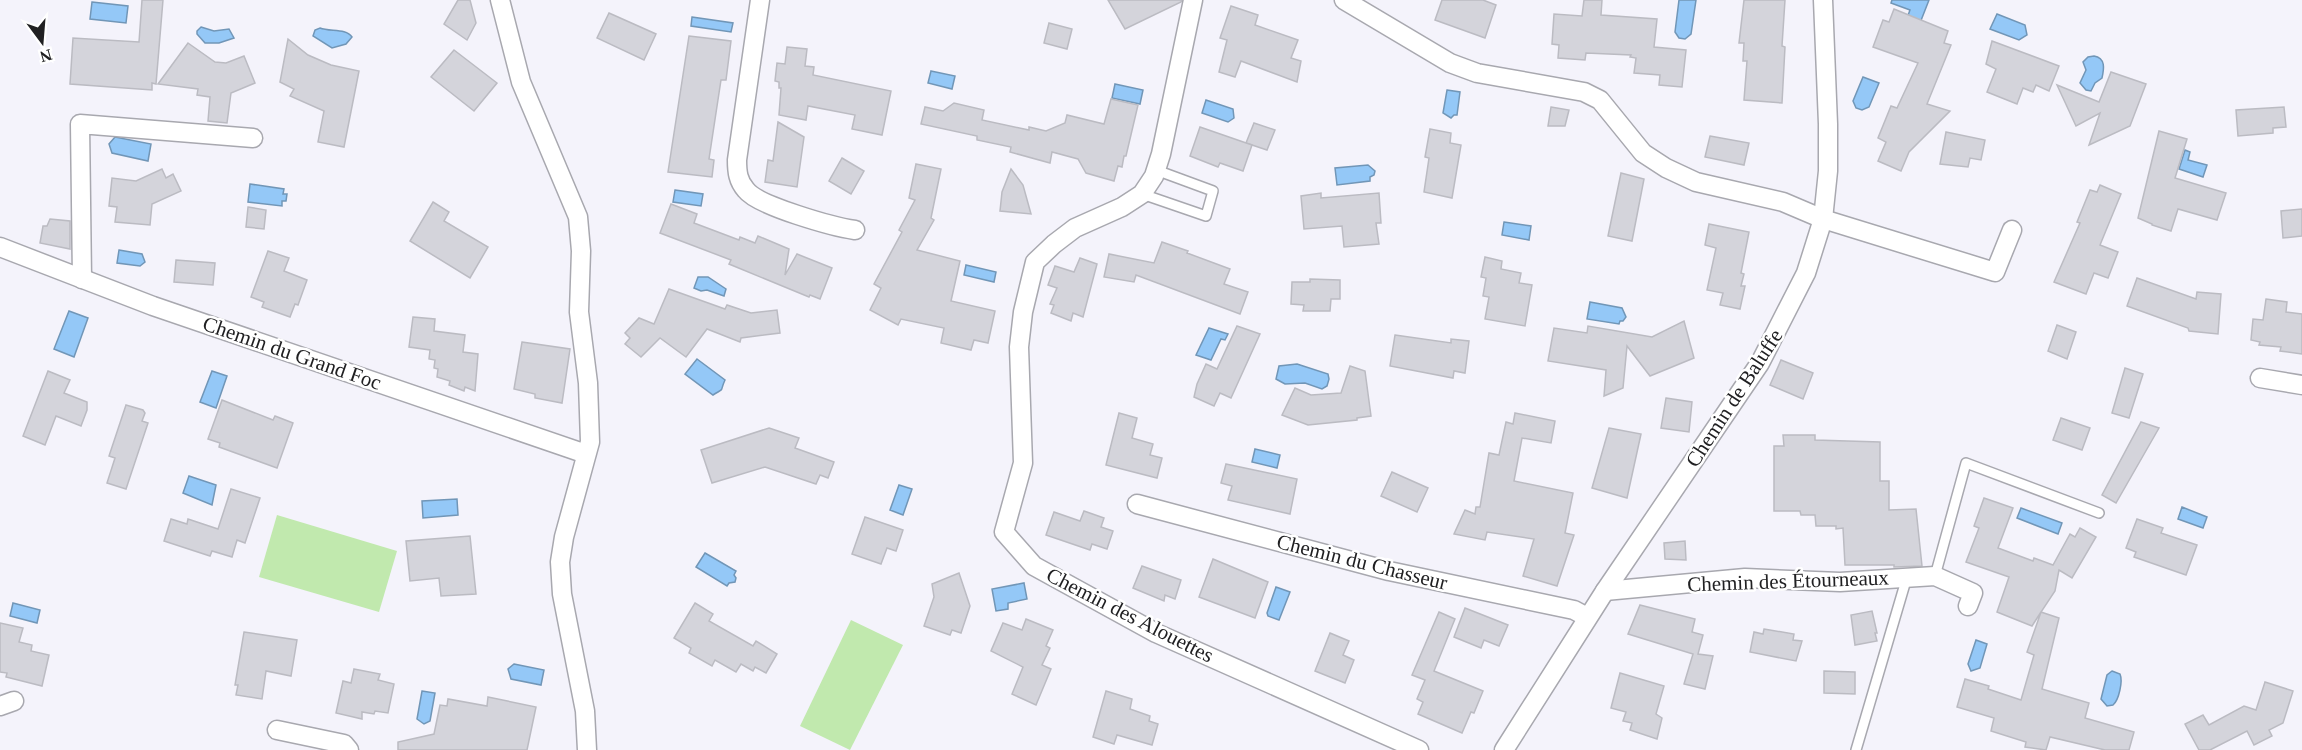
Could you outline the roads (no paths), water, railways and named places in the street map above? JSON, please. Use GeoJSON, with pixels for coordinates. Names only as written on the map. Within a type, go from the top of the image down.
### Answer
{"type":"FeatureCollection","features":[{"type":"Feature","properties":{"kind":"street"},"geometry":{"type":"LineString","coordinates":[[500,0],[521,82],[578,217],[579,312],[588,383],[590,442],[564,537],[561,562],[562,594],[585,711],[588,750]]}},
{"type":"Feature","properties":{"kind":"street"},"geometry":{"type":"LineString","coordinates":[[760,0],[737,160],[737,177],[747,192],[762,201],[837,228],[855,230]]}},
{"type":"Feature","properties":{"kind":"street"},"geometry":{"type":"LineString","coordinates":[[1142,194],[1156,170],[1193,0]]}},
{"type":"Feature","properties":{"kind":"street"},"geometry":{"type":"LineString","coordinates":[[1344,0],[1450,63],[1477,73],[1584,92],[1600,100],[1643,153],[1666,168],[1696,182],[1783,202],[1823,219],[1995,272],[2012,230]]}},
{"type":"Feature","properties":{"kind":"street","name":"Chemin de Baluffe"},"geometry":{"type":"LineString","coordinates":[[1504,750],[1587,617],[1760,363],[1806,273],[1823,219],[1828,171],[1823,0]]}},
{"type":"Feature","properties":{"kind":"street"},"geometry":{"type":"LineString","coordinates":[[82,279],[80,124],[253,138]]}},
{"type":"Feature","properties":{"kind":"street","name":"Chemin des Alouettes"},"geometry":{"type":"LineString","coordinates":[[1142,194],[1122,207],[1075,228],[1035,262],[1023,312],[1019,347],[1023,463],[1004,532],[1034,567],[1156,633],[1419,750]]}},
{"type":"Feature","properties":{"kind":"street","name":"Chemin du Grand Foc"},"geometry":{"type":"LineString","coordinates":[[0,247],[153,306],[586,454]]}},
{"type":"Feature","properties":{"kind":"street"},"geometry":{"type":"LineString","coordinates":[[2260,378],[2302,385]]}},
{"type":"Feature","properties":{"kind":"street","name":"Chemin du Chasseur"},"geometry":{"type":"LineString","coordinates":[[1137,504],[1389,571],[1574,610],[1587,617]]}},
{"type":"Feature","properties":{"kind":"street","name":"Chemin des Étourneaux"},"geometry":{"type":"LineString","coordinates":[[1605,591],[1745,578],[1840,582],[1935,576],[1973,593],[1968,606]]}},
{"type":"Feature","properties":{"kind":"street"},"geometry":{"type":"LineString","coordinates":[[277,730],[344,744],[349,750]]}},
{"type":"Feature","properties":{"kind":"lane"},"geometry":{"type":"LineString","coordinates":[[1142,194],[1206,216],[1214,192],[1156,170]]}},
{"type":"Feature","properties":{"kind":"lane"},"geometry":{"type":"LineString","coordinates":[[1935,576],[1966,463],[2099,513]]}},
{"type":"Feature","properties":{"kind":"lane"},"geometry":{"type":"LineString","coordinates":[[1856,750],[1906,577]]}},
{"type":"Feature","properties":{"kind":"water"},"geometry":{"type":"Polygon","coordinates":[[[1679,0],[1696,0],[1691,34],[1685,39],[1679,38],[1675,32],[1679,0]]]}},
{"type":"Feature","properties":{"kind":"water"},"geometry":{"type":"Polygon","coordinates":[[[1892,0],[1929,0],[1920,23],[1907,18],[1910,10],[1891,3],[1892,0]]]}},
{"type":"Feature","properties":{"kind":"water"},"geometry":{"type":"Polygon","coordinates":[[[92,2],[128,6],[126,23],[90,19],[92,2]]]}},
{"type":"Feature","properties":{"kind":"water"},"geometry":{"type":"Polygon","coordinates":[[[1997,14],[2025,25],[2027,35],[2019,40],[1990,29],[1997,14]]]}},
{"type":"Feature","properties":{"kind":"water"},"geometry":{"type":"Polygon","coordinates":[[[692,17],[733,23],[731,32],[691,26],[692,17]]]}},
{"type":"Feature","properties":{"kind":"water"},"geometry":{"type":"Polygon","coordinates":[[[201,27],[214,31],[229,29],[234,38],[219,43],[205,43],[197,34],[201,27]]]}},
{"type":"Feature","properties":{"kind":"water"},"geometry":{"type":"Polygon","coordinates":[[[320,28],[346,32],[352,37],[346,44],[332,48],[313,36],[315,30],[320,28]]]}},
{"type":"Feature","properties":{"kind":"water"},"geometry":{"type":"Polygon","coordinates":[[[2094,56],[2101,59],[2103,71],[2102,78],[2095,83],[2091,91],[2086,90],[2080,83],[2086,70],[2083,62],[2088,57],[2094,56]]]}},
{"type":"Feature","properties":{"kind":"water"},"geometry":{"type":"Polygon","coordinates":[[[931,71],[955,76],[952,89],[928,83],[931,71]]]}},
{"type":"Feature","properties":{"kind":"water"},"geometry":{"type":"Polygon","coordinates":[[[1863,77],[1879,83],[1869,107],[1862,110],[1856,108],[1853,101],[1863,77]]]}},
{"type":"Feature","properties":{"kind":"water"},"geometry":{"type":"Polygon","coordinates":[[[1115,84],[1143,90],[1140,104],[1112,98],[1115,84]]]}},
{"type":"Feature","properties":{"kind":"water"},"geometry":{"type":"Polygon","coordinates":[[[1447,90],[1460,92],[1457,115],[1451,118],[1443,113],[1447,90]]]}},
{"type":"Feature","properties":{"kind":"water"},"geometry":{"type":"Polygon","coordinates":[[[1206,100],[1233,109],[1234,118],[1228,122],[1202,113],[1206,100]]]}},
{"type":"Feature","properties":{"kind":"water"},"geometry":{"type":"Polygon","coordinates":[[[115,137],[151,144],[148,161],[112,153],[109,144],[115,137]]]}},
{"type":"Feature","properties":{"kind":"water"},"geometry":{"type":"Polygon","coordinates":[[[2185,150],[2190,152],[2188,160],[2207,165],[2203,177],[2179,169],[2185,150]]]}},
{"type":"Feature","properties":{"kind":"water"},"geometry":{"type":"Polygon","coordinates":[[[1368,165],[1375,171],[1370,181],[1337,185],[1335,168],[1368,165]]]}},
{"type":"Feature","properties":{"kind":"water"},"geometry":{"type":"Polygon","coordinates":[[[250,184],[284,189],[283,194],[287,194],[286,201],[282,201],[282,206],[248,202],[250,184]]]}},
{"type":"Feature","properties":{"kind":"water"},"geometry":{"type":"Polygon","coordinates":[[[675,190],[703,194],[701,206],[673,202],[675,190]]]}},
{"type":"Feature","properties":{"kind":"water"},"geometry":{"type":"Polygon","coordinates":[[[1504,222],[1531,226],[1529,240],[1502,235],[1504,222]]]}},
{"type":"Feature","properties":{"kind":"water"},"geometry":{"type":"Polygon","coordinates":[[[119,250],[142,254],[145,262],[140,266],[117,263],[119,250]]]}},
{"type":"Feature","properties":{"kind":"water"},"geometry":{"type":"Polygon","coordinates":[[[966,265],[996,272],[994,282],[964,275],[966,265]]]}},
{"type":"Feature","properties":{"kind":"water"},"geometry":{"type":"Polygon","coordinates":[[[698,277],[708,277],[726,289],[724,296],[694,288],[698,277]]]}},
{"type":"Feature","properties":{"kind":"water"},"geometry":{"type":"Polygon","coordinates":[[[1590,302],[1622,308],[1626,317],[1619,324],[1587,319],[1590,302]]]}},
{"type":"Feature","properties":{"kind":"water"},"geometry":{"type":"Polygon","coordinates":[[[69,311],[88,318],[74,357],[54,349],[69,311]]]}},
{"type":"Feature","properties":{"kind":"water"},"geometry":{"type":"Polygon","coordinates":[[[1209,328],[1228,334],[1225,340],[1221,339],[1211,360],[1196,355],[1209,328]]]}},
{"type":"Feature","properties":{"kind":"water"},"geometry":{"type":"Polygon","coordinates":[[[697,359],[725,380],[722,389],[713,395],[685,374],[697,359]]]}},
{"type":"Feature","properties":{"kind":"water"},"geometry":{"type":"Polygon","coordinates":[[[1297,364],[1328,374],[1327,386],[1322,389],[1305,383],[1285,384],[1276,379],[1279,366],[1297,364]]]}},
{"type":"Feature","properties":{"kind":"water"},"geometry":{"type":"Polygon","coordinates":[[[212,371],[227,376],[216,408],[200,402],[212,371]]]}},
{"type":"Feature","properties":{"kind":"water"},"geometry":{"type":"Polygon","coordinates":[[[1255,449],[1280,455],[1277,468],[1252,462],[1255,449]]]}},
{"type":"Feature","properties":{"kind":"water"},"geometry":{"type":"Polygon","coordinates":[[[189,476],[216,485],[212,505],[183,493],[189,476]]]}},
{"type":"Feature","properties":{"kind":"water"},"geometry":{"type":"Polygon","coordinates":[[[899,485],[912,489],[903,515],[890,510],[899,485]]]}},
{"type":"Feature","properties":{"kind":"water"},"geometry":{"type":"Polygon","coordinates":[[[457,499],[458,515],[423,518],[422,501],[457,499]]]}},
{"type":"Feature","properties":{"kind":"water"},"geometry":{"type":"Polygon","coordinates":[[[2182,507],[2207,517],[2203,528],[2178,519],[2182,507]]]}},
{"type":"Feature","properties":{"kind":"water"},"geometry":{"type":"Polygon","coordinates":[[[2021,508],[2062,523],[2058,534],[2017,518],[2021,508]]]}},
{"type":"Feature","properties":{"kind":"water"},"geometry":{"type":"Polygon","coordinates":[[[705,553],[736,571],[735,582],[727,586],[696,567],[705,553]]]}},
{"type":"Feature","properties":{"kind":"water"},"geometry":{"type":"Polygon","coordinates":[[[1024,583],[1027,599],[1008,603],[1008,609],[996,611],[992,589],[1024,583]]]}},
{"type":"Feature","properties":{"kind":"water"},"geometry":{"type":"Polygon","coordinates":[[[1276,587],[1290,592],[1279,620],[1268,616],[1267,613],[1276,587]]]}},
{"type":"Feature","properties":{"kind":"water"},"geometry":{"type":"Polygon","coordinates":[[[13,603],[40,610],[37,623],[10,616],[13,603]]]}},
{"type":"Feature","properties":{"kind":"water"},"geometry":{"type":"Polygon","coordinates":[[[1976,640],[1987,644],[1980,668],[1971,671],[1968,664],[1976,640]]]}},
{"type":"Feature","properties":{"kind":"water"},"geometry":{"type":"Polygon","coordinates":[[[514,664],[544,670],[541,685],[511,679],[508,669],[514,664]]]}},
{"type":"Feature","properties":{"kind":"water"},"geometry":{"type":"Polygon","coordinates":[[[2112,671],[2120,674],[2121,686],[2115,703],[2107,706],[2101,699],[2107,675],[2112,671]]]}},
{"type":"Feature","properties":{"kind":"water"},"geometry":{"type":"Polygon","coordinates":[[[422,691],[435,693],[430,721],[424,724],[417,719],[422,691]]]}}]}
